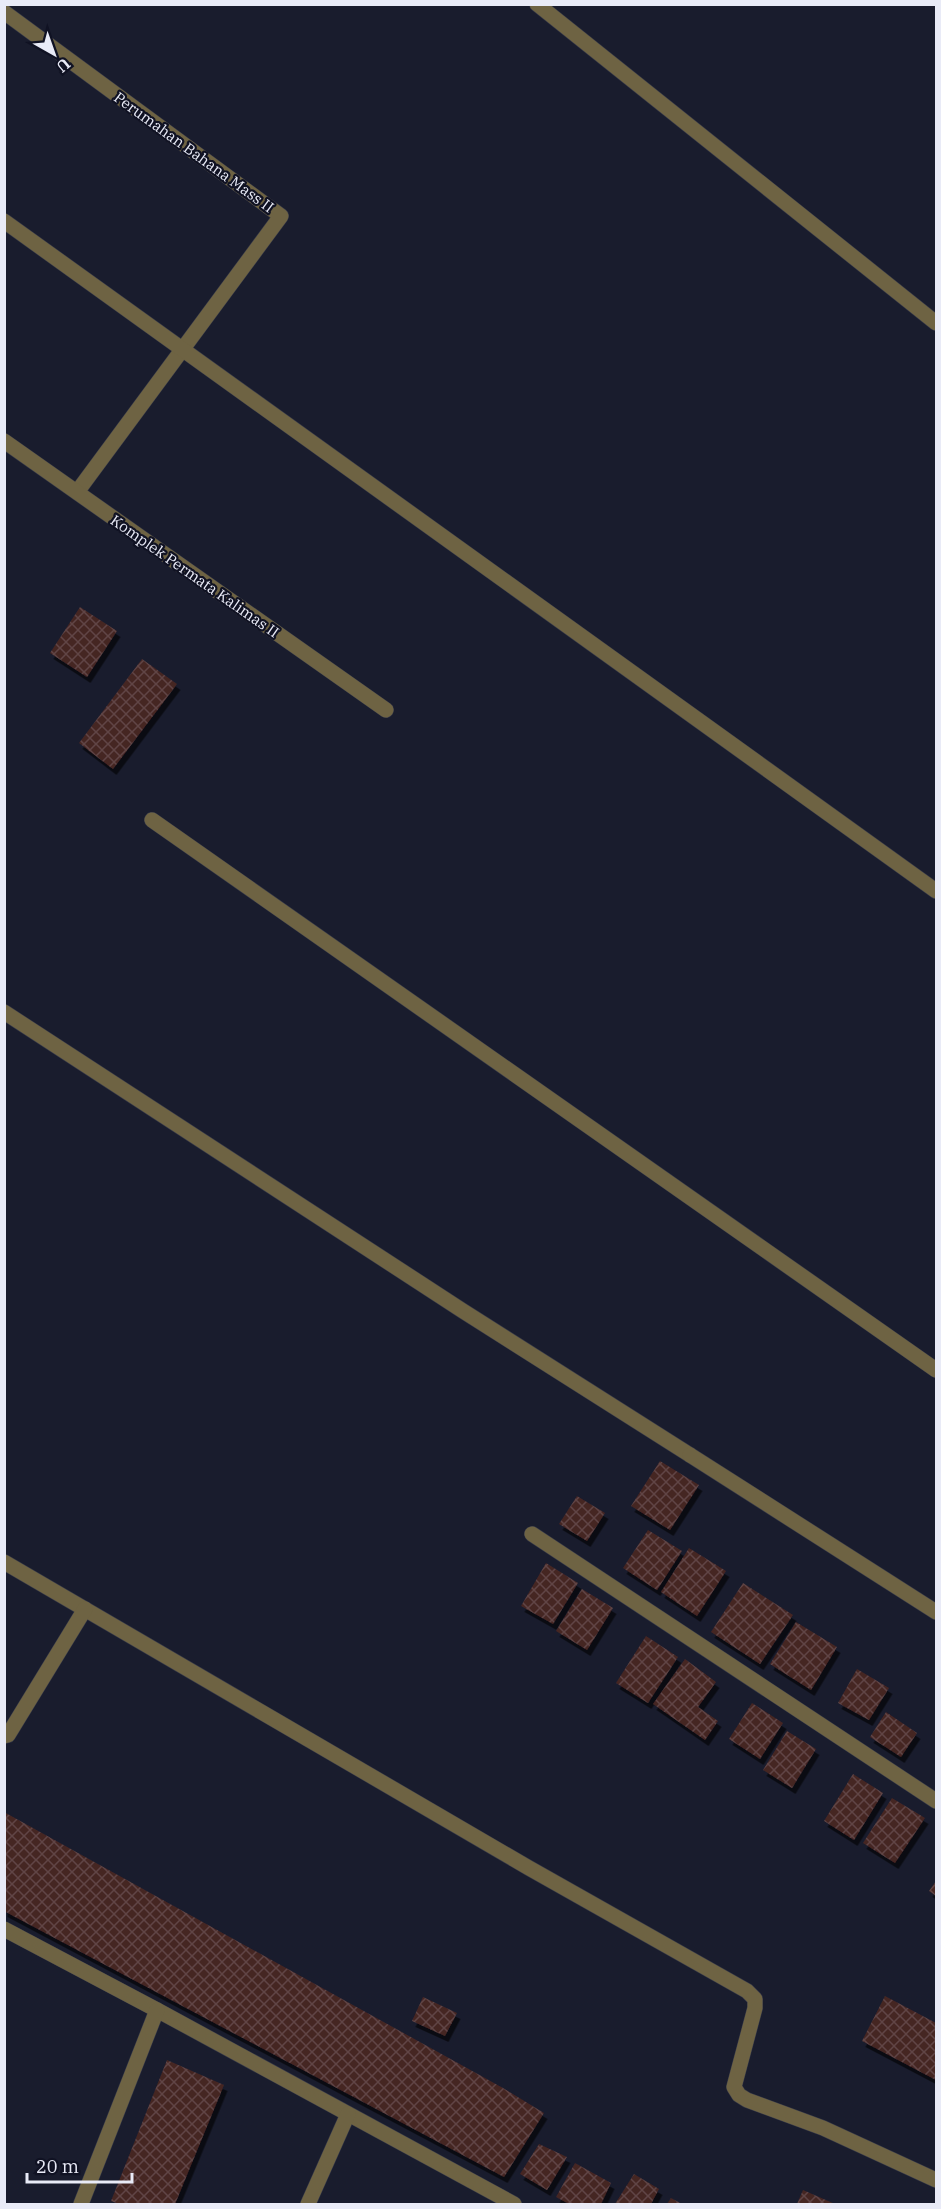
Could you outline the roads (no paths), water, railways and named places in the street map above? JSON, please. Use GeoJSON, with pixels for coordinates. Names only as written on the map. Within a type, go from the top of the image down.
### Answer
{"type":"FeatureCollection","features":[{"type":"Feature","properties":{"kind":"street"},"geometry":{"type":"LineString","coordinates":[[537,4],[936,323]]}},
{"type":"Feature","properties":{"kind":"street","name":"Perumahan Bahana Mass II"},"geometry":{"type":"LineString","coordinates":[[4,12],[281,216],[76,492]]}},
{"type":"Feature","properties":{"kind":"street"},"geometry":{"type":"LineString","coordinates":[[4,221],[936,891]]}},
{"type":"Feature","properties":{"kind":"street","name":"Komplek Permata Kalimas II"},"geometry":{"type":"LineString","coordinates":[[4,441],[386,710]]}},
{"type":"Feature","properties":{"kind":"street"},"geometry":{"type":"LineString","coordinates":[[152,820],[936,1370]]}},
{"type":"Feature","properties":{"kind":"street"},"geometry":{"type":"LineString","coordinates":[[4,1012],[463,1311],[936,1612]]}},
{"type":"Feature","properties":{"kind":"street"},"geometry":{"type":"LineString","coordinates":[[532,1534],[936,1801]]}},
{"type":"Feature","properties":{"kind":"street"},"geometry":{"type":"LineString","coordinates":[[4,1562],[529,1868],[747,1991],[755,2000],[755,2008],[734,2087],[739,2095],[823,2128],[936,2180]]}},
{"type":"Feature","properties":{"kind":"street"},"geometry":{"type":"LineString","coordinates":[[4,1736],[8,1736],[85,1609]]}},
{"type":"Feature","properties":{"kind":"street"},"geometry":{"type":"LineString","coordinates":[[4,1929],[511,2204]]}},
{"type":"Feature","properties":{"kind":"street"},"geometry":{"type":"LineString","coordinates":[[81,2205],[157,2010]]}},
{"type":"Feature","properties":{"kind":"street"},"geometry":{"type":"LineString","coordinates":[[308,2205],[348,2114]]}}]}
